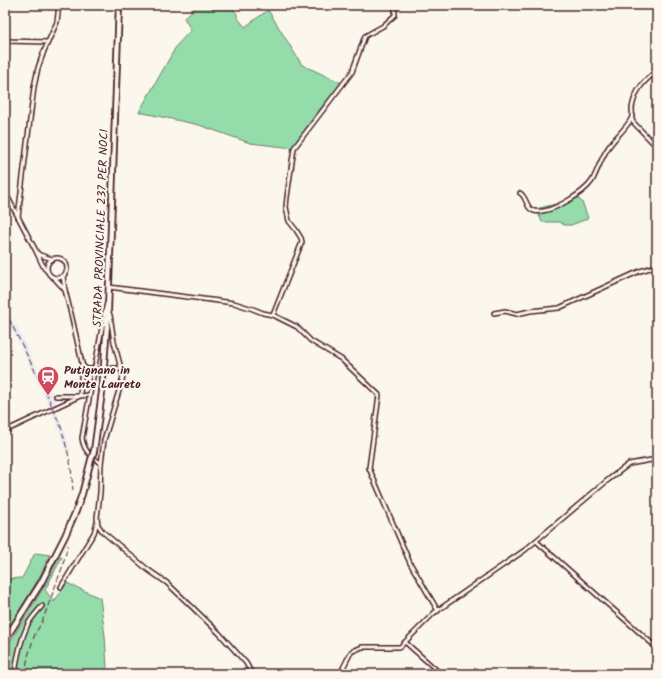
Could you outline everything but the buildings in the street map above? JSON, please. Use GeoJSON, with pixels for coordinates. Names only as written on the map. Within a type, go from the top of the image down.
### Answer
{"type":"FeatureCollection","features":[{"type":"Feature","properties":{"kind":"main road","name":"STRADA PROVINCIALE 237 PER NOCI"},"geometry":{"type":"LineString","coordinates":[[5,640],[42,583],[65,536],[82,494],[94,451],[104,372],[108,310],[119,5]]}},
{"type":"Feature","properties":{"kind":"street"},"geometry":{"type":"LineString","coordinates":[[18,217],[34,87],[38,68],[57,22],[58,5]]}},
{"type":"Feature","properties":{"kind":"street"},"geometry":{"type":"LineString","coordinates":[[273,315],[302,242],[296,230],[289,221],[286,207],[294,148],[352,72],[365,36],[383,26],[395,15],[395,5]]}},
{"type":"Feature","properties":{"kind":"street"},"geometry":{"type":"LineString","coordinates":[[5,41],[48,42]]}},
{"type":"Feature","properties":{"kind":"street"},"geometry":{"type":"LineString","coordinates":[[657,71],[646,80],[636,92],[632,107],[633,122],[657,147]]}},
{"type":"Feature","properties":{"kind":"street"},"geometry":{"type":"LineString","coordinates":[[520,193],[523,194],[530,209],[535,211],[544,211],[556,207],[584,190],[591,182],[608,148],[632,119]]}},
{"type":"Feature","properties":{"kind":"street"},"geometry":{"type":"LineString","coordinates":[[5,192],[44,268],[48,274],[65,290]]}},
{"type":"Feature","properties":{"kind":"street"},"geometry":{"type":"LineString","coordinates":[[36,251],[40,255],[52,259],[58,258],[64,261],[67,270],[60,278],[54,278]]}},
{"type":"Feature","properties":{"kind":"street"},"geometry":{"type":"LineString","coordinates":[[47,271],[47,264],[52,259]]}},
{"type":"Feature","properties":{"kind":"street"},"geometry":{"type":"LineString","coordinates":[[494,313],[505,311],[517,314],[559,308],[640,271],[657,266]]}},
{"type":"Feature","properties":{"kind":"street"},"geometry":{"type":"LineString","coordinates":[[63,276],[82,363],[80,396]]}},
{"type":"Feature","properties":{"kind":"street"},"geometry":{"type":"LineString","coordinates":[[109,287],[234,303],[273,315],[297,327],[311,341],[341,359],[379,396],[369,468],[410,563],[438,611]]}},
{"type":"Feature","properties":{"kind":"street"},"geometry":{"type":"LineString","coordinates":[[100,464],[86,451],[83,446],[82,438],[108,299]]}},
{"type":"Feature","properties":{"kind":"street"},"geometry":{"type":"LineString","coordinates":[[108,310],[114,342],[122,370],[122,381],[104,440],[100,464],[100,493],[97,518],[98,525],[102,532],[147,569],[167,583],[219,633],[246,663],[252,674]]}},
{"type":"Feature","properties":{"kind":"street"},"geometry":{"type":"LineString","coordinates":[[82,363],[87,369],[92,369],[95,367]]}},
{"type":"Feature","properties":{"kind":"street"},"geometry":{"type":"LineString","coordinates":[[104,372],[114,367],[122,370]]}},
{"type":"Feature","properties":{"kind":"street"},"geometry":{"type":"LineString","coordinates":[[56,396],[90,395]]}},
{"type":"Feature","properties":{"kind":"street"},"geometry":{"type":"LineString","coordinates":[[5,432],[80,396]]}},
{"type":"Feature","properties":{"kind":"street"},"geometry":{"type":"LineString","coordinates":[[340,674],[351,652],[362,647],[400,647],[438,611],[525,550],[629,464],[657,459]]}},
{"type":"Feature","properties":{"kind":"street"},"geometry":{"type":"LineString","coordinates":[[61,587],[94,533],[98,522]]}},
{"type":"Feature","properties":{"kind":"street"},"geometry":{"type":"LineString","coordinates":[[536,541],[657,648]]}},
{"type":"Feature","properties":{"kind":"street"},"geometry":{"type":"LineString","coordinates":[[15,674],[16,663],[24,634],[29,623],[42,606]]}},
{"type":"Feature","properties":{"kind":"street"},"geometry":{"type":"LineString","coordinates":[[405,642],[441,674]]}},
{"type":"Feature","properties":{"kind":"shaded area"},"geometry":{"type":"Polygon","coordinates":[[[5,306],[14,325],[16,325],[46,388],[49,388],[56,401],[57,404],[54,406],[71,452],[66,453],[52,412],[5,315],[5,306]]]}},
{"type":"Feature","properties":{"kind":"green space"},"geometry":{"type":"Polygon","coordinates":[[[198,5],[230,5],[245,27],[268,10],[302,65],[342,83],[315,115],[293,148],[250,143],[199,125],[139,112],[177,45],[191,30],[184,18],[198,5]]]}},
{"type":"Feature","properties":{"kind":"green space"},"geometry":{"type":"Polygon","coordinates":[[[575,195],[582,202],[588,218],[587,219],[571,225],[564,225],[560,222],[542,222],[536,209],[563,202],[575,195]]]}},
{"type":"Feature","properties":{"kind":"green space"},"geometry":{"type":"Polygon","coordinates":[[[35,553],[50,555],[38,580],[5,634],[5,579],[22,578],[35,553]]]}},
{"type":"Feature","properties":{"kind":"green space"},"geometry":{"type":"Polygon","coordinates":[[[59,557],[62,557],[45,590],[54,602],[67,583],[100,598],[107,667],[104,674],[5,674],[5,650],[47,582],[59,557]]]}},
{"type":"Feature","properties":{"kind":"railway"},"geometry":{"type":"LineString","coordinates":[[5,311],[48,397],[61,427],[71,467],[73,491]]}},
{"type":"Feature","properties":{"kind":"railway"},"geometry":{"type":"LineString","coordinates":[[25,674],[32,643],[42,622],[62,568],[68,545]]}},
{"type":"Feature","properties":{"kind":"place","name":"Putignano in Monte Laureto"},"geometry":{"type":"Point","coordinates":[48,396]}}]}
